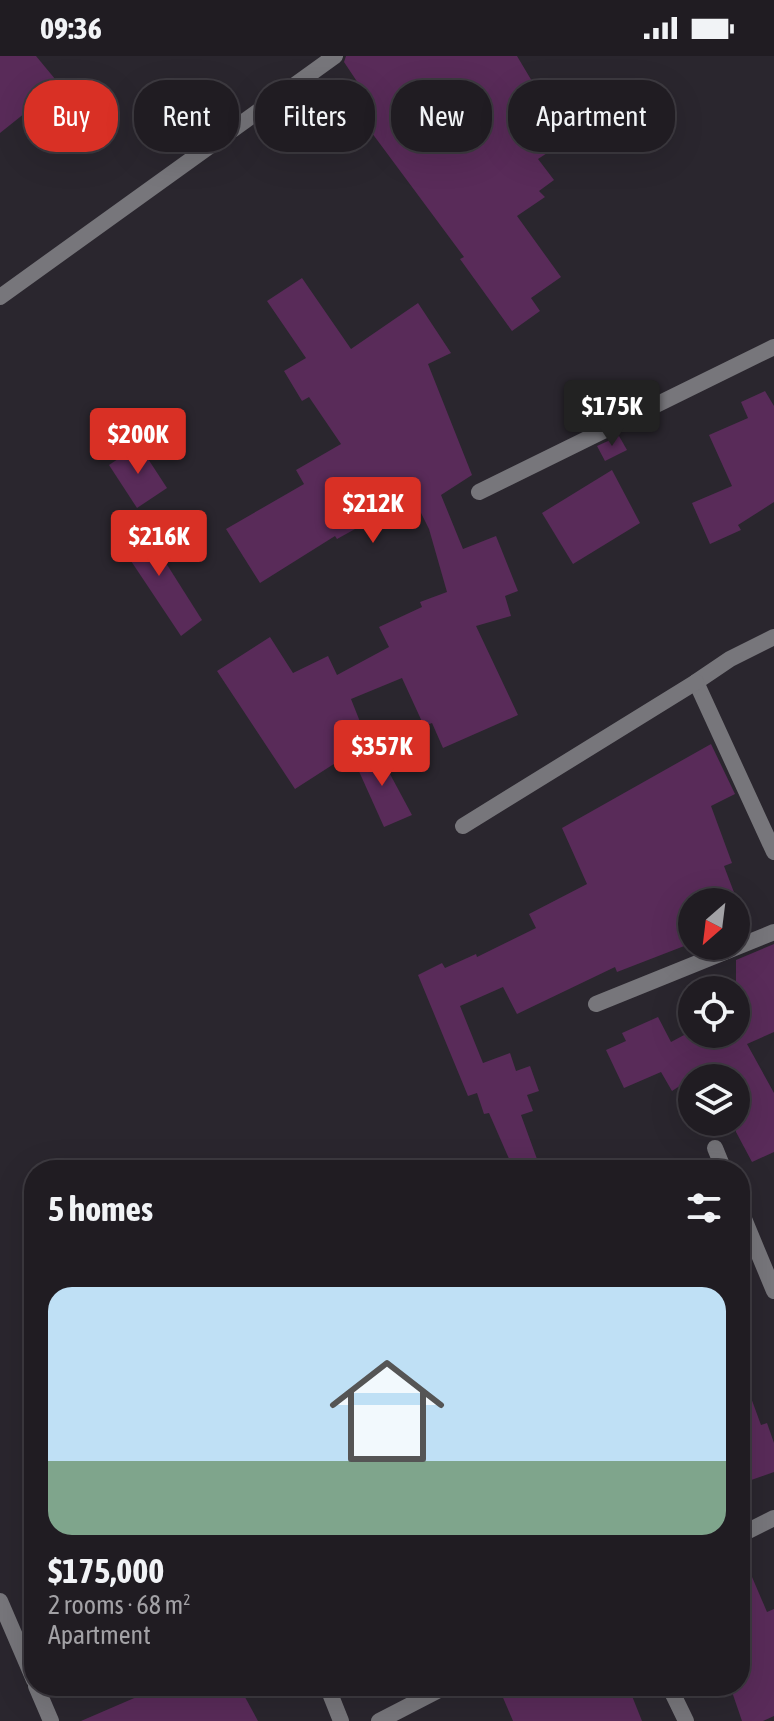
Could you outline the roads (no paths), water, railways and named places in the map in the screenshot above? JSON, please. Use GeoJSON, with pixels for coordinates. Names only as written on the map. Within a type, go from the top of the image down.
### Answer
{"type":"FeatureCollection","features":[{"type":"Feature","properties":{"kind":"street"},"geometry":{"type":"LineString","coordinates":[[0,297],[335,56]]}},
{"type":"Feature","properties":{"kind":"street"},"geometry":{"type":"LineString","coordinates":[[479,492],[774,347]]}},
{"type":"Feature","properties":{"kind":"street"},"geometry":{"type":"LineString","coordinates":[[463,826],[730,659],[774,637]]}},
{"type":"Feature","properties":{"kind":"street"},"geometry":{"type":"LineString","coordinates":[[696,682],[774,852]]}},
{"type":"Feature","properties":{"kind":"street"},"geometry":{"type":"LineString","coordinates":[[596,1004],[774,932]]}},
{"type":"Feature","properties":{"kind":"street"},"geometry":{"type":"LineString","coordinates":[[715,1148],[720,1160]]}},
{"type":"Feature","properties":{"kind":"street"},"geometry":{"type":"LineString","coordinates":[[750,1233],[774,1291]]}},
{"type":"Feature","properties":{"kind":"street"},"geometry":{"type":"LineString","coordinates":[[750,1530],[774,1518]]}},
{"type":"Feature","properties":{"kind":"street"},"geometry":{"type":"LineString","coordinates":[[0,1601],[24,1657]]}},
{"type":"Feature","properties":{"kind":"street"},"geometry":{"type":"LineString","coordinates":[[40,1696],[51,1721]]}},
{"type":"Feature","properties":{"kind":"street"},"geometry":{"type":"LineString","coordinates":[[331,1696],[341,1721]]}},
{"type":"Feature","properties":{"kind":"street"},"geometry":{"type":"LineString","coordinates":[[379,1721],[428,1696]]}},
{"type":"Feature","properties":{"kind":"street"},"geometry":{"type":"LineString","coordinates":[[674,1696],[686,1721]]}}]}
